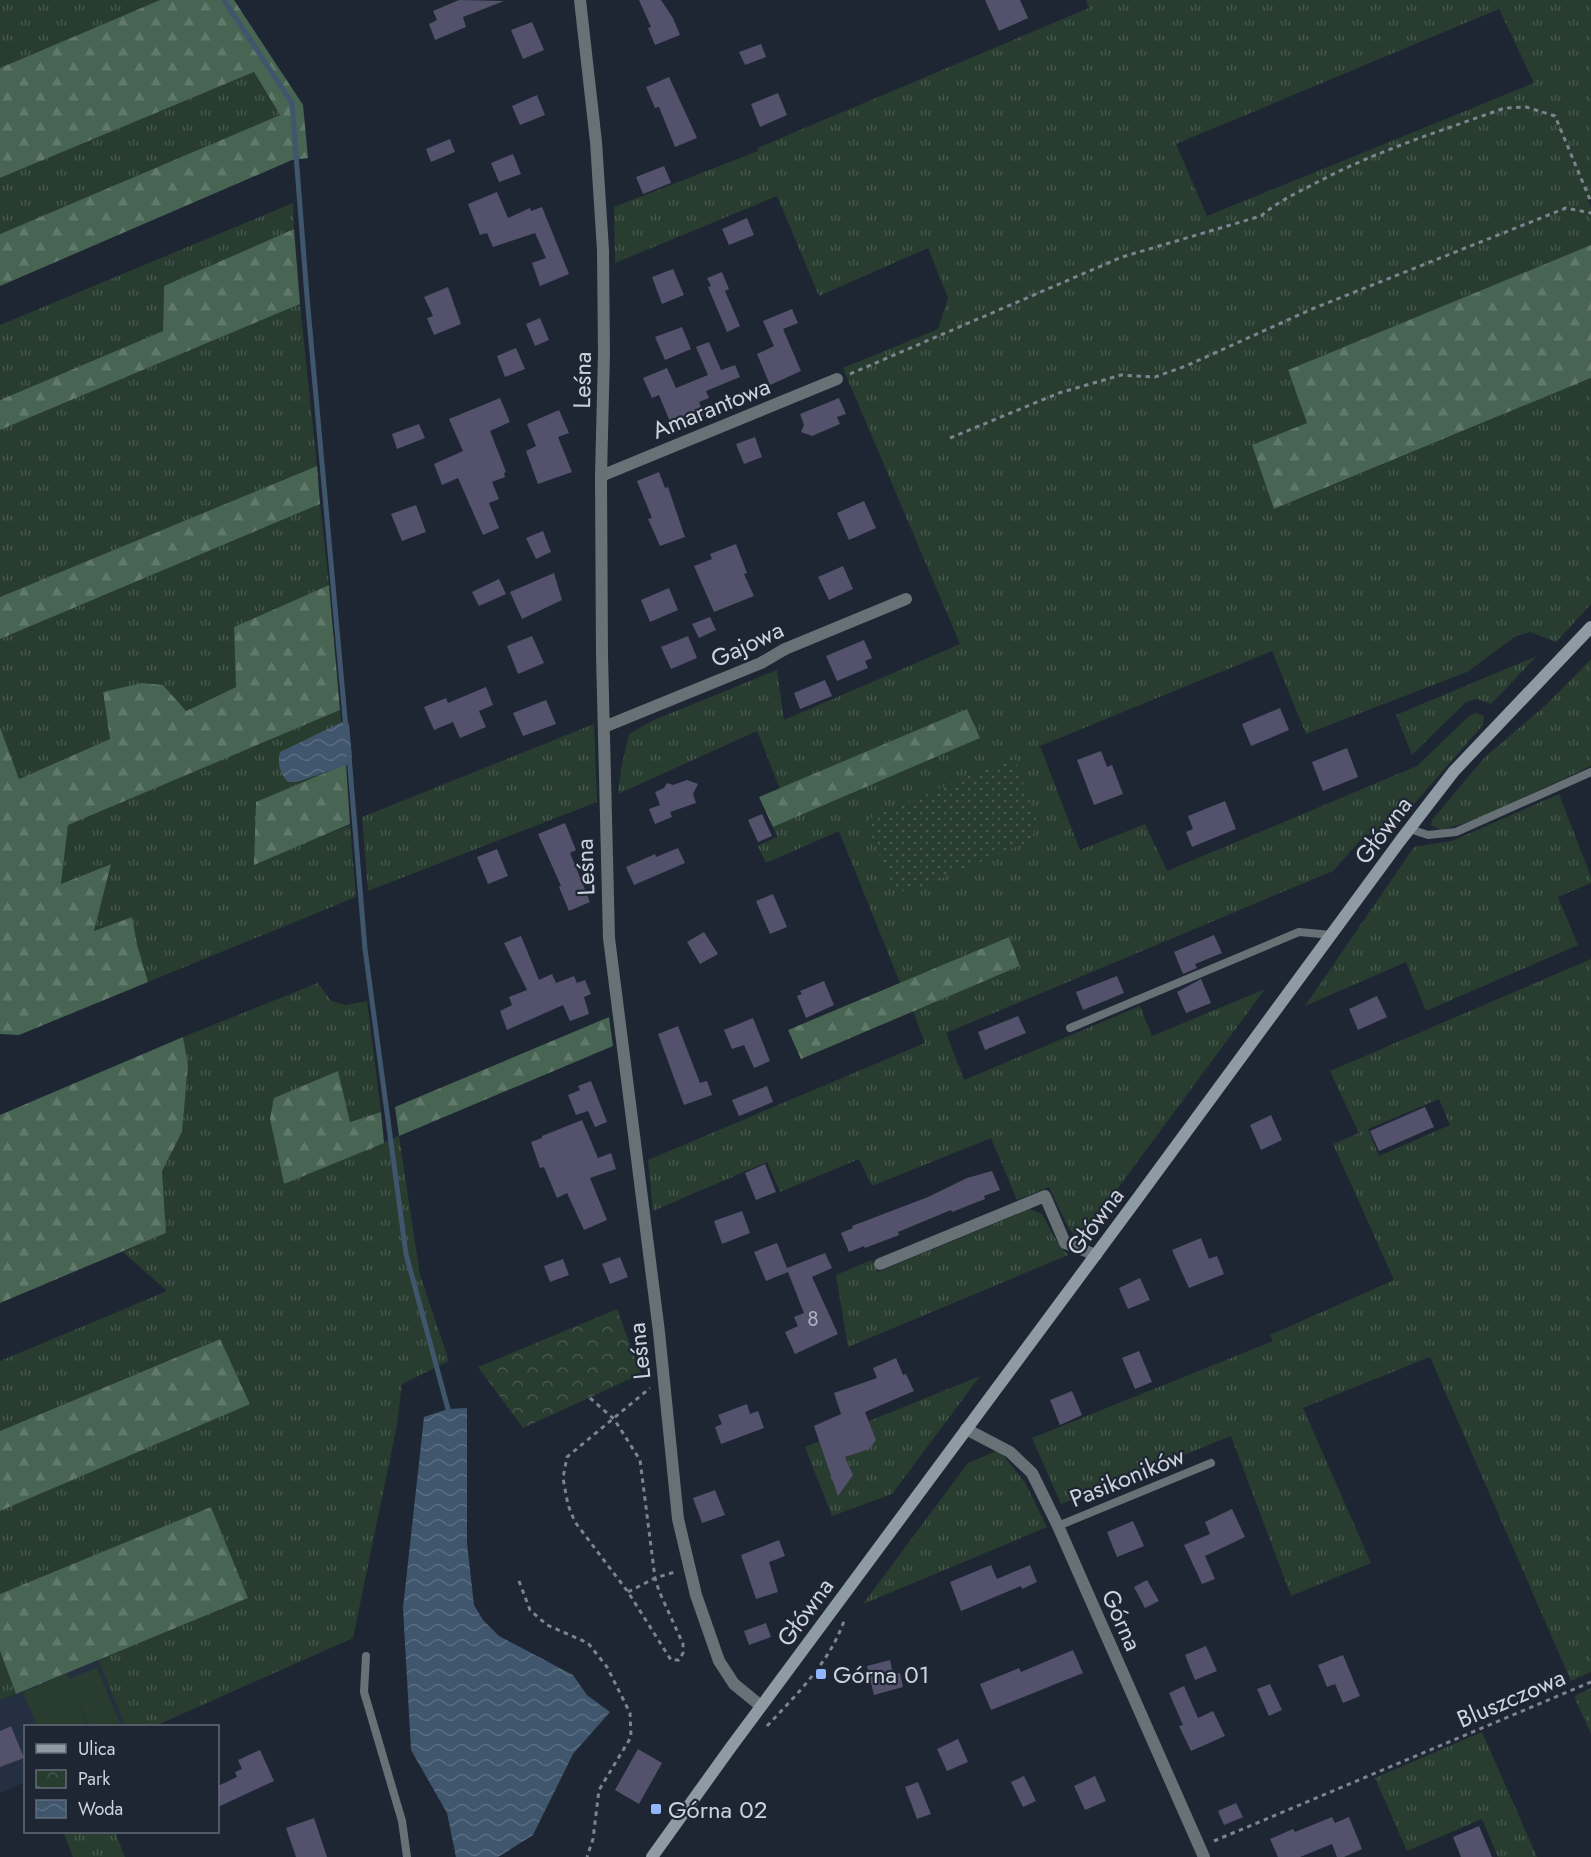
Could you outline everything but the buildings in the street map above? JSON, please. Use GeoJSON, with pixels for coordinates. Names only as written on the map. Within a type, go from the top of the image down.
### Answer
{"type":"FeatureCollection","features":[{"type":"Feature","properties":{"kind":"main road","name":"Główna"},"geometry":{"type":"LineString","coordinates":[[652,1857],[761,1706],[1454,771],[1591,627]]}},
{"type":"Feature","properties":{"kind":"street","name":"Leśna"},"geometry":{"type":"LineString","coordinates":[[580,0],[596,142],[603,250],[602,655],[609,938],[663,1377],[676,1506],[696,1595],[722,1666],[734,1684],[761,1706]]}},
{"type":"Feature","properties":{"kind":"street","name":"Amarantowa"},"geometry":{"type":"LineString","coordinates":[[601,476],[837,379]]}},
{"type":"Feature","properties":{"kind":"street","name":"Gajowa"},"geometry":{"type":"LineString","coordinates":[[604,727],[761,663],[785,649],[906,599]]}},
{"type":"Feature","properties":{"kind":"street"},"geometry":{"type":"LineString","coordinates":[[880,1264],[1045,1196],[1065,1243],[1096,1255]]}},
{"type":"Feature","properties":{"kind":"street","name":"Górna"},"geometry":{"type":"LineString","coordinates":[[966,1429],[1010,1452],[1032,1473],[1058,1526],[1202,1852]]}},
{"type":"Feature","properties":{"kind":"lane"},"geometry":{"type":"LineString","coordinates":[[1410,829],[1428,835],[1456,832],[1591,772]]}},
{"type":"Feature","properties":{"kind":"lane"},"geometry":{"type":"LineString","coordinates":[[1070,1028],[1299,932],[1332,935]]}},
{"type":"Feature","properties":{"kind":"lane","name":"Pasikoników"},"geometry":{"type":"LineString","coordinates":[[1058,1526],[1211,1463]]}},
{"type":"Feature","properties":{"kind":"lane"},"geometry":{"type":"LineString","coordinates":[[366,1656],[364,1692],[402,1821],[407,1857]]}},
{"type":"Feature","properties":{"kind":"path"},"geometry":{"type":"LineString","coordinates":[[837,379],[1122,257],[1261,216],[1272,206],[1290,196],[1379,153],[1505,108],[1526,107],[1555,116],[1591,202]]}},
{"type":"Feature","properties":{"kind":"path"},"geometry":{"type":"LineString","coordinates":[[950,438],[1059,393],[1121,375],[1155,377],[1186,366],[1312,309],[1566,208],[1591,213]]}},
{"type":"Feature","properties":{"kind":"path"},"geometry":{"type":"LineString","coordinates":[[590,1398],[614,1419],[640,1460],[655,1578],[683,1644],[680,1659],[671,1660],[628,1592],[575,1522],[568,1505],[563,1478],[567,1457],[614,1419],[663,1377]]}},
{"type":"Feature","properties":{"kind":"path"},"geometry":{"type":"LineString","coordinates":[[628,1592],[655,1578],[690,1568]]}},
{"type":"Feature","properties":{"kind":"path"},"geometry":{"type":"LineString","coordinates":[[519,1581],[530,1610],[547,1625],[588,1643],[607,1667],[630,1713],[631,1737],[599,1790],[587,1857]]}},
{"type":"Feature","properties":{"kind":"path","name":"Bluszczowa"},"geometry":{"type":"LineString","coordinates":[[1202,1852],[1444,1744],[1591,1682]]}},
{"type":"Feature","properties":{"kind":"shaded area"},"geometry":{"type":"Polygon","coordinates":[[[98,1660],[125,1725],[24,1725],[24,1782],[0,1793],[0,1700],[98,1660]]]}},
{"type":"Feature","properties":{"kind":"green space"},"geometry":{"type":"Polygon","coordinates":[[[0,0],[160,0],[0,68],[0,0]]]}},
{"type":"Feature","properties":{"kind":"green space"},"geometry":{"type":"Polygon","coordinates":[[[160,0],[234,0],[303,105],[308,158],[292,160],[0,286],[0,234],[280,115],[254,72],[0,178],[0,68],[160,0]]]}},
{"type":"Feature","properties":{"kind":"green space"},"geometry":{"type":"Polygon","coordinates":[[[1086,0],[1591,0],[1591,197],[1587,195],[1591,208],[1591,245],[1288,370],[1307,423],[1252,445],[1275,509],[1591,378],[1591,604],[1556,642],[1530,632],[1516,636],[1467,672],[1306,734],[1272,651],[1040,746],[1080,850],[1145,824],[1167,871],[1417,766],[1469,716],[1477,713],[1484,716],[1483,725],[1385,840],[1366,834],[1333,871],[946,1033],[964,1080],[1140,1006],[1152,1036],[1265,989],[1079,1241],[1069,1229],[1049,1187],[1017,1200],[991,1138],[872,1186],[859,1159],[780,1192],[767,1162],[653,1211],[648,1160],[925,1043],[913,1011],[1020,966],[1009,937],[900,983],[839,831],[766,863],[758,846],[777,837],[773,827],[980,738],[967,709],[780,789],[757,731],[618,794],[629,734],[654,720],[777,670],[784,720],[960,644],[843,368],[938,329],[948,298],[928,248],[819,296],[777,196],[615,263],[614,207],[758,151],[757,148],[1089,8],[1086,0]],[[1499,9],[1176,144],[1207,216],[1534,83],[1499,9]]]}},
{"type":"Feature","properties":{"kind":"green space"},"geometry":{"type":"Polygon","coordinates":[[[254,72],[280,115],[0,234],[0,178],[254,72]]]}},
{"type":"Feature","properties":{"kind":"green space"},"geometry":{"type":"Polygon","coordinates":[[[293,203],[294,229],[164,286],[163,331],[0,400],[0,325],[293,203]]]}},
{"type":"Feature","properties":{"kind":"green space"},"geometry":{"type":"Polygon","coordinates":[[[294,229],[300,304],[0,430],[0,400],[163,331],[164,286],[294,229]]]}},
{"type":"Feature","properties":{"kind":"green space"},"geometry":{"type":"Polygon","coordinates":[[[1591,245],[1591,378],[1274,509],[1252,445],[1307,423],[1288,370],[1591,245]]]}},
{"type":"Feature","properties":{"kind":"green space"},"geometry":{"type":"Polygon","coordinates":[[[300,304],[317,466],[0,597],[0,430],[300,304]]]}},
{"type":"Feature","properties":{"kind":"green space"},"geometry":{"type":"Polygon","coordinates":[[[317,466],[320,504],[0,639],[0,597],[317,466]]]}},
{"type":"Feature","properties":{"kind":"green space"},"geometry":{"type":"Polygon","coordinates":[[[320,504],[329,585],[234,627],[236,687],[185,711],[103,692],[110,739],[19,779],[0,727],[0,639],[320,504]]]}},
{"type":"Feature","properties":{"kind":"green space"},"geometry":{"type":"Polygon","coordinates":[[[329,585],[340,710],[68,825],[61,884],[111,864],[94,931],[132,917],[148,982],[19,1035],[0,1034],[0,727],[19,779],[110,739],[103,692],[142,683],[163,685],[186,711],[236,687],[234,627],[329,585]]]}},
{"type":"Feature","properties":{"kind":"green space"},"geometry":{"type":"Polygon","coordinates":[[[1537,656],[1491,704],[1477,699],[1466,702],[1412,755],[1396,715],[1537,656]]]}},
{"type":"Feature","properties":{"kind":"green space"},"geometry":{"type":"Polygon","coordinates":[[[1591,659],[1591,766],[1475,820],[1441,830],[1431,825],[1432,820],[1485,757],[1546,705],[1591,659]]]}},
{"type":"Feature","properties":{"kind":"green space"},"geometry":{"type":"Polygon","coordinates":[[[967,709],[980,738],[773,827],[759,797],[967,709]]]}},
{"type":"Feature","properties":{"kind":"green space"},"geometry":{"type":"Polygon","coordinates":[[[340,710],[346,764],[254,864],[350,825],[356,897],[148,982],[132,917],[94,932],[110,864],[61,884],[68,824],[340,710]]]}},
{"type":"Feature","properties":{"kind":"green space"},"geometry":{"type":"Polygon","coordinates":[[[594,724],[597,802],[368,891],[362,817],[594,724]]]}},
{"type":"Feature","properties":{"kind":"green space"},"geometry":{"type":"Polygon","coordinates":[[[1014,757],[1038,824],[1030,841],[907,893],[892,885],[865,820],[1014,757]]]}},
{"type":"Feature","properties":{"kind":"green space"},"geometry":{"type":"Polygon","coordinates":[[[346,764],[350,824],[254,865],[256,802],[346,764]]]}},
{"type":"Feature","properties":{"kind":"green space"},"geometry":{"type":"Polygon","coordinates":[[[1559,794],[1591,877],[1591,883],[1558,897],[1578,945],[1426,1011],[1406,962],[1305,1006],[1414,847],[1452,841],[1559,794]]]}},
{"type":"Feature","properties":{"kind":"green space"},"geometry":{"type":"Polygon","coordinates":[[[1009,937],[1020,966],[801,1059],[788,1030],[1009,937]]]}},
{"type":"Feature","properties":{"kind":"green space"},"geometry":{"type":"Polygon","coordinates":[[[1591,959],[1591,1672],[1571,1681],[1430,1357],[1303,1408],[1371,1563],[1291,1596],[1231,1436],[1061,1504],[1032,1438],[1273,1341],[1270,1335],[1394,1280],[1333,1144],[1359,1133],[1330,1071],[1591,959]],[[1439,1099],[1368,1129],[1379,1156],[1450,1125],[1439,1099]]]}},
{"type":"Feature","properties":{"kind":"green space"},"geometry":{"type":"Polygon","coordinates":[[[318,983],[331,1001],[346,1005],[367,1001],[381,1112],[350,1122],[338,1071],[270,1119],[284,1184],[399,1136],[420,1275],[449,1361],[402,1384],[397,1425],[353,1638],[157,1725],[125,1725],[98,1660],[248,1598],[211,1507],[0,1594],[0,1511],[250,1403],[219,1339],[0,1431],[0,1361],[167,1291],[123,1252],[166,1233],[162,1171],[182,1132],[188,1065],[183,1037],[318,983]]]}},
{"type":"Feature","properties":{"kind":"green space"},"geometry":{"type":"Polygon","coordinates":[[[609,1017],[613,1046],[399,1136],[395,1107],[609,1017]]]}},
{"type":"Feature","properties":{"kind":"green space"},"geometry":{"type":"Polygon","coordinates":[[[183,1037],[188,1065],[182,1132],[162,1171],[166,1233],[0,1303],[0,1115],[183,1037]]]}},
{"type":"Feature","properties":{"kind":"green space"},"geometry":{"type":"Polygon","coordinates":[[[338,1071],[350,1122],[381,1112],[384,1143],[284,1184],[270,1119],[274,1098],[338,1071]]]}},
{"type":"Feature","properties":{"kind":"green space"},"geometry":{"type":"Polygon","coordinates":[[[1030,1209],[1042,1214],[1059,1245],[1068,1255],[848,1347],[836,1275],[872,1260],[878,1272],[1030,1209]]]}},
{"type":"Feature","properties":{"kind":"green space"},"geometry":{"type":"Polygon","coordinates":[[[617,1309],[641,1374],[523,1428],[478,1367],[617,1309]]]}},
{"type":"Feature","properties":{"kind":"green space"},"geometry":{"type":"Polygon","coordinates":[[[220,1339],[250,1404],[0,1511],[0,1431],[220,1339]]]}},
{"type":"Feature","properties":{"kind":"green space"},"geometry":{"type":"Polygon","coordinates":[[[980,1376],[892,1494],[832,1516],[805,1447],[980,1376]]]}},
{"type":"Feature","properties":{"kind":"green space"},"geometry":{"type":"Polygon","coordinates":[[[999,1450],[1024,1481],[1047,1527],[863,1604],[968,1463],[999,1450]]]}},
{"type":"Feature","properties":{"kind":"green space"},"geometry":{"type":"Polygon","coordinates":[[[211,1507],[248,1598],[16,1694],[0,1651],[0,1594],[211,1507]]]}},
{"type":"Feature","properties":{"kind":"green space"},"geometry":{"type":"Polygon","coordinates":[[[0,1651],[16,1694],[0,1700],[0,1651]]]}},
{"type":"Feature","properties":{"kind":"green space"},"geometry":{"type":"Polygon","coordinates":[[[97,1667],[121,1725],[89,1725],[71,1684],[88,1725],[37,1725],[23,1692],[66,1674],[69,1679],[97,1667]]]}},
{"type":"Feature","properties":{"kind":"green space"},"geometry":{"type":"Polygon","coordinates":[[[1591,1688],[1591,1734],[1574,1696],[1591,1688]]]}},
{"type":"Feature","properties":{"kind":"green space"},"geometry":{"type":"Polygon","coordinates":[[[1482,1732],[1537,1857],[1498,1857],[1482,1819],[1407,1851],[1375,1778],[1482,1732]]]}},
{"type":"Feature","properties":{"kind":"green space"},"geometry":{"type":"Polygon","coordinates":[[[63,1833],[115,1833],[125,1857],[73,1857],[63,1833]]]}},
{"type":"Feature","properties":{"kind":"water"},"geometry":{"type":"Polygon","coordinates":[[[344,721],[349,724],[352,757],[349,764],[297,782],[288,782],[280,768],[280,752],[344,721]]]}},
{"type":"Feature","properties":{"kind":"water"},"geometry":{"type":"Polygon","coordinates":[[[467,1408],[467,1543],[474,1605],[483,1620],[499,1636],[573,1675],[587,1695],[610,1712],[573,1754],[533,1835],[498,1857],[456,1857],[447,1813],[411,1750],[403,1608],[424,1417],[448,1409],[467,1408]]]}},
{"type":"Feature","properties":{"kind":"waterway"},"geometry":{"type":"LineString","coordinates":[[224,0],[292,103],[346,729]]}},
{"type":"Feature","properties":{"kind":"waterway"},"geometry":{"type":"LineString","coordinates":[[349,756],[365,949],[406,1254],[448,1409]]}},
{"type":"Feature","properties":{"kind":"place","name":"Górna 01"},"geometry":{"type":"Point","coordinates":[821,1674]}},
{"type":"Feature","properties":{"kind":"place","name":"Górna 02"},"geometry":{"type":"Point","coordinates":[656,1809]}}]}
